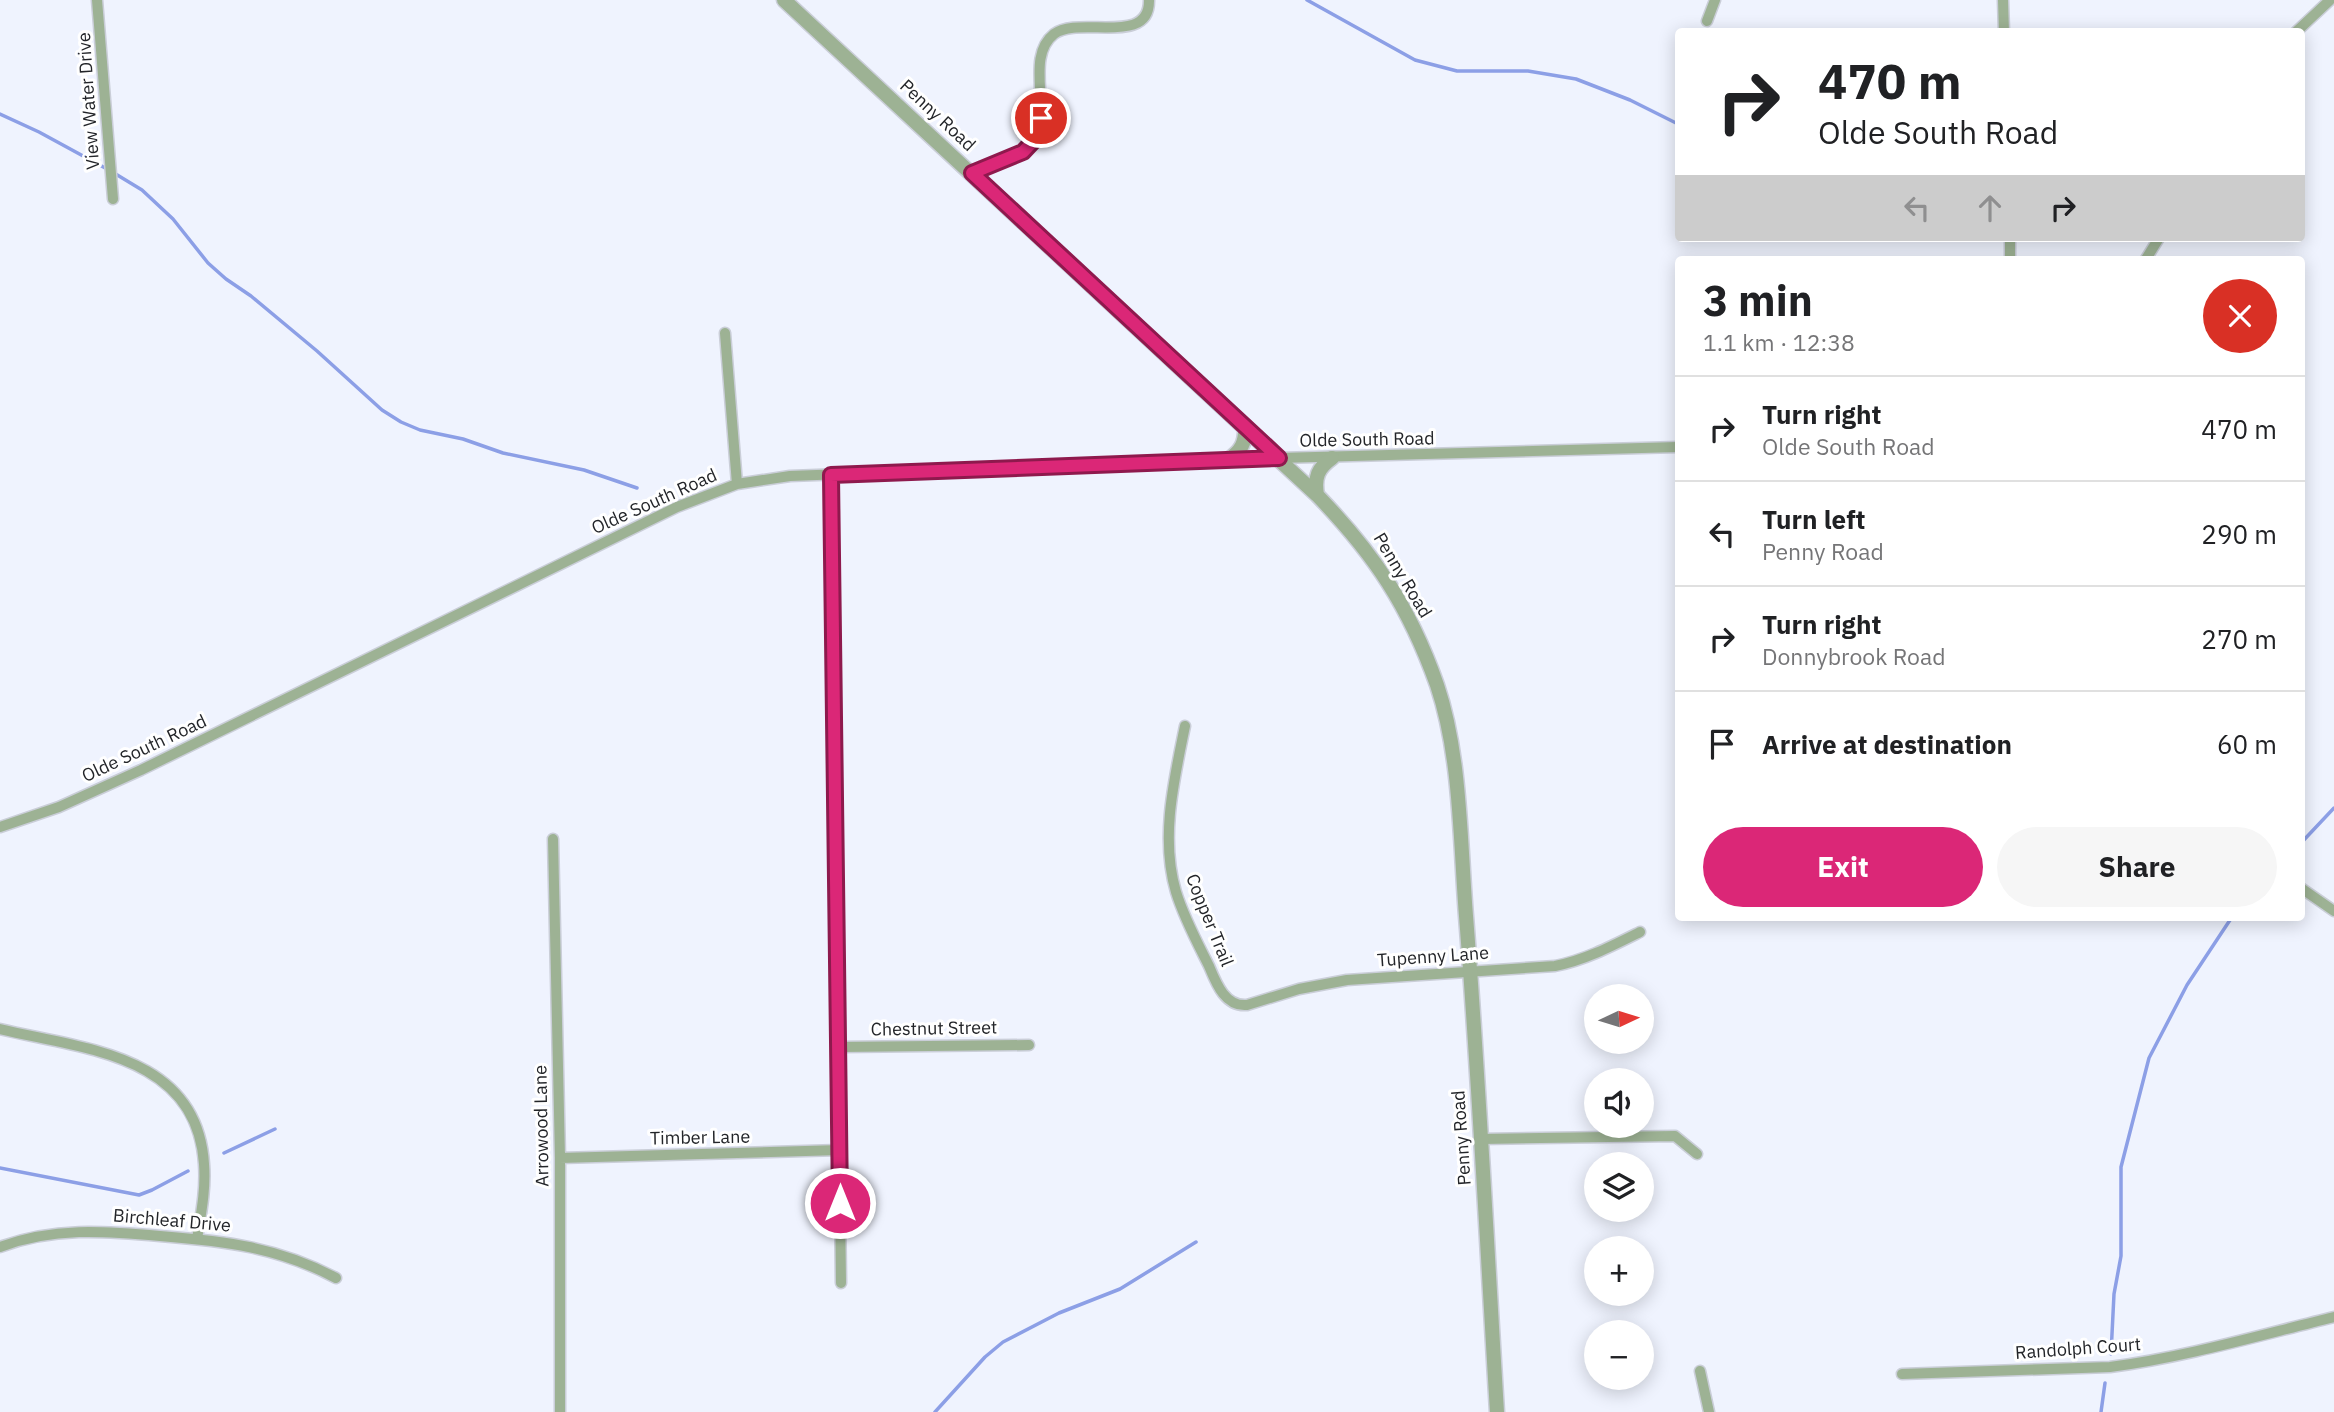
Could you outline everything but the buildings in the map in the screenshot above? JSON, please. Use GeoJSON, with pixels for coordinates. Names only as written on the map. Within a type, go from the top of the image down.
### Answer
{"type":"FeatureCollection","features":[{"type":"Feature","properties":{"kind":"street","name":"View Water Drive"},"geometry":{"type":"LineString","coordinates":[[97,0],[113,199]]}},
{"type":"Feature","properties":{"kind":"street","name":"Penny Road"},"geometry":{"type":"LineString","coordinates":[[784,0],[1317,495],[1353,531],[1379,565],[1410,617],[1437,687],[1453,750],[1470,970],[1497,1412]]}},
{"type":"Feature","properties":{"kind":"street"},"geometry":{"type":"LineString","coordinates":[[972,173],[1023,152],[1038,136],[1043,50],[1054,34],[1068,28],[1127,27],[1140,23],[1149,9],[1149,0]]}},
{"type":"Feature","properties":{"kind":"street"},"geometry":{"type":"LineString","coordinates":[[1707,22],[1714,0]]}},
{"type":"Feature","properties":{"kind":"street"},"geometry":{"type":"LineString","coordinates":[[2003,0],[2004,28]]}},
{"type":"Feature","properties":{"kind":"street"},"geometry":{"type":"LineString","coordinates":[[2300,28],[2330,0]]}},
{"type":"Feature","properties":{"kind":"street"},"geometry":{"type":"LineString","coordinates":[[725,333],[737,484]]}},
{"type":"Feature","properties":{"kind":"street"},"geometry":{"type":"LineString","coordinates":[[1228,460],[1240,451],[1245,426]]}},
{"type":"Feature","properties":{"kind":"street","name":"Olde South Road"},"geometry":{"type":"LineString","coordinates":[[0,827],[59,807],[141,770],[677,507],[737,484],[790,476],[1675,447]]}},
{"type":"Feature","properties":{"kind":"street"},"geometry":{"type":"LineString","coordinates":[[1317,495],[1316,478],[1319,470],[1332,458]]}},
{"type":"Feature","properties":{"kind":"street"},"geometry":{"type":"LineString","coordinates":[[831,475],[841,1283]]}},
{"type":"Feature","properties":{"kind":"street","name":"Copper Trail"},"geometry":{"type":"LineString","coordinates":[[1185,726],[1170,817],[1171,869],[1185,916],[1227,999]]}},
{"type":"Feature","properties":{"kind":"street","name":"Arrowood Lane"},"geometry":{"type":"LineString","coordinates":[[553,839],[560,1158],[560,1412]]}},
{"type":"Feature","properties":{"kind":"street"},"geometry":{"type":"LineString","coordinates":[[2305,891],[2334,911]]}},
{"type":"Feature","properties":{"kind":"street","name":"Tupenny Lane"},"geometry":{"type":"LineString","coordinates":[[1227,999],[1237,1006],[1247,1006],[1318,984],[1377,976],[1555,966],[1609,948],[1640,932]]}},
{"type":"Feature","properties":{"kind":"street"},"geometry":{"type":"LineString","coordinates":[[0,1029],[131,1062],[156,1075],[175,1093],[195,1126],[203,1153],[204,1181],[197,1239]]}},
{"type":"Feature","properties":{"kind":"street","name":"Chestnut Street"},"geometry":{"type":"LineString","coordinates":[[840,1047],[1029,1045]]}},
{"type":"Feature","properties":{"kind":"street"},"geometry":{"type":"LineString","coordinates":[[1481,1139],[1675,1136],[1697,1154]]}},
{"type":"Feature","properties":{"kind":"street","name":"Timber Lane"},"geometry":{"type":"LineString","coordinates":[[560,1158],[840,1150]]}},
{"type":"Feature","properties":{"kind":"street","name":"Birchleaf Drive"},"geometry":{"type":"LineString","coordinates":[[0,1247],[26,1238],[65,1231],[105,1231],[197,1239],[242,1244],[279,1253],[336,1278]]}},
{"type":"Feature","properties":{"kind":"street","name":"Randolph Court"},"geometry":{"type":"LineString","coordinates":[[1902,1374],[2110,1367],[2181,1355],[2334,1317]]}},
{"type":"Feature","properties":{"kind":"street"},"geometry":{"type":"LineString","coordinates":[[1700,1371],[1709,1412]]}},
{"type":"Feature","properties":{"kind":"waterway"},"geometry":{"type":"LineString","coordinates":[[1307,0],[1415,60],[1457,71],[1528,71],[1576,79],[1630,100],[1675,122]]}},
{"type":"Feature","properties":{"kind":"waterway"},"geometry":{"type":"LineString","coordinates":[[0,114],[107,169]]}},
{"type":"Feature","properties":{"kind":"waterway"},"geometry":{"type":"LineString","coordinates":[[114,173],[142,190],[173,219],[208,263],[226,279],[251,296],[317,351],[382,410],[401,422],[420,430],[463,439],[503,453],[584,470],[637,488]]}},
{"type":"Feature","properties":{"kind":"waterway"},"geometry":{"type":"LineString","coordinates":[[2305,839],[2334,808]]}},
{"type":"Feature","properties":{"kind":"waterway"},"geometry":{"type":"LineString","coordinates":[[2111,1354],[2114,1294],[2121,1256],[2121,1167],[2149,1058],[2187,985],[2229,921]]}},
{"type":"Feature","properties":{"kind":"waterway"},"geometry":{"type":"LineString","coordinates":[[224,1153],[275,1129]]}},
{"type":"Feature","properties":{"kind":"waterway"},"geometry":{"type":"LineString","coordinates":[[0,1168],[139,1195],[188,1171]]}},
{"type":"Feature","properties":{"kind":"waterway"},"geometry":{"type":"LineString","coordinates":[[935,1412],[985,1357],[1003,1342],[1059,1313],[1120,1289],[1196,1242]]}},
{"type":"Feature","properties":{"kind":"waterway"},"geometry":{"type":"LineString","coordinates":[[2101,1412],[2105,1383]]}},
{"type":"Feature","properties":{"kind":"route"},"geometry":{"type":"LineString","coordinates":[[840,1203],[831,475],[1279,458],[972,173],[1023,152],[1038,136],[1041,118]]}}]}
